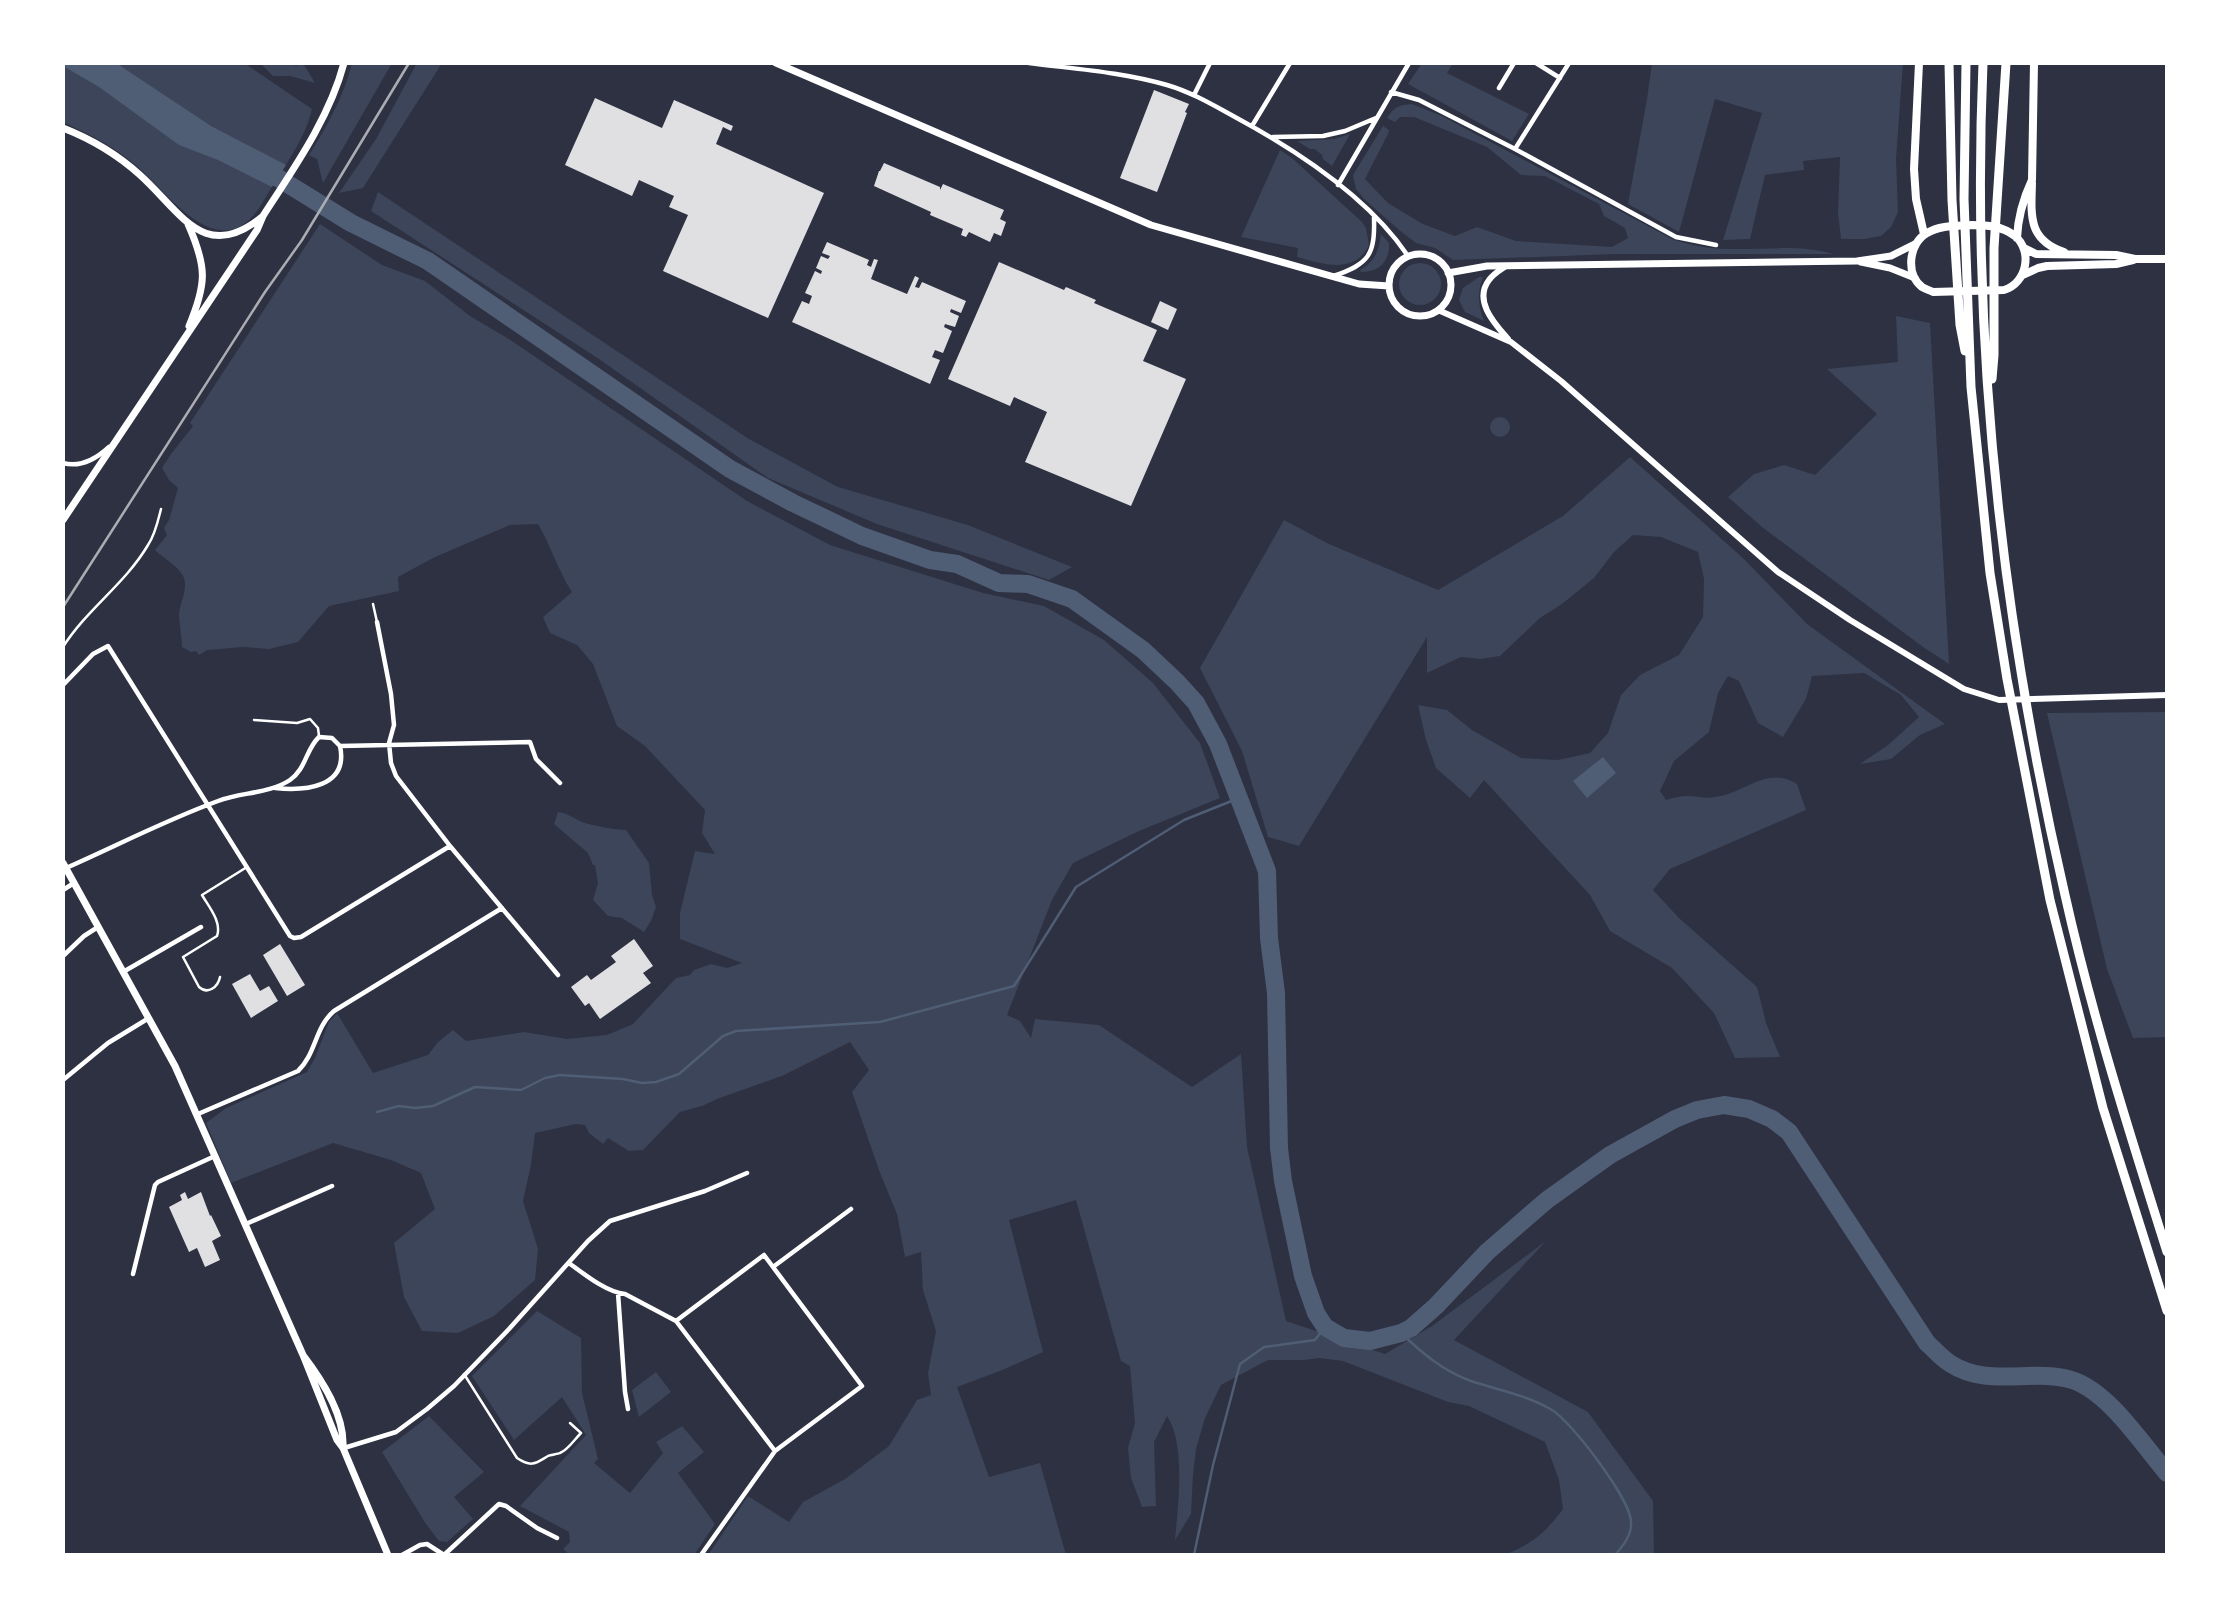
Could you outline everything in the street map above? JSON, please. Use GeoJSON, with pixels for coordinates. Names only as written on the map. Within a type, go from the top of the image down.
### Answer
{"type":"FeatureCollection","features":[{"type":"Feature","properties":{"kind":"highway"},"geometry":{"type":"LineString","coordinates":[[1949,63],[1952,200],[1964,325],[1990,573],[2015,728],[2050,900],[2103,1108],[2167,1311]]}},
{"type":"Feature","properties":{"kind":"highway"},"geometry":{"type":"LineString","coordinates":[[1964,325],[1966,63]]}},
{"type":"Feature","properties":{"kind":"highway"},"geometry":{"type":"LineString","coordinates":[[1983,63],[1981,198],[1988,323],[1994,355],[1990,405],[2005,570],[2030,724],[2065,898],[2118,1098],[2167,1252]]}},
{"type":"Feature","properties":{"kind":"highway"},"geometry":{"type":"LineString","coordinates":[[1988,323],[2006,63]]}},
{"type":"Feature","properties":{"kind":"main road"},"geometry":{"type":"LineString","coordinates":[[63,520],[257,230],[262,216],[315,134],[332,99],[344,63]]}},
{"type":"Feature","properties":{"kind":"main road"},"geometry":{"type":"LineString","coordinates":[[776,63],[1151,225],[1359,284],[1389,286]]}},
{"type":"Feature","properties":{"kind":"main road"},"geometry":{"type":"LineString","coordinates":[[1919,63],[1914,169],[1916,199],[1924,234]]}},
{"type":"Feature","properties":{"kind":"main road"},"geometry":{"type":"LineString","coordinates":[[2034,63],[2031,216],[2043,242],[2074,255]]}},
{"type":"Feature","properties":{"kind":"main road"},"geometry":{"type":"LineString","coordinates":[[63,129],[78,134],[126,163],[187,222],[209,235],[239,233],[262,216]]}},
{"type":"Feature","properties":{"kind":"main road"},"geometry":{"type":"LineString","coordinates":[[2017,238],[2018,219],[2032,180]]}},
{"type":"Feature","properties":{"kind":"main road"},"geometry":{"type":"LineString","coordinates":[[186,333],[198,304],[203,279],[201,256],[187,222]]}},
{"type":"Feature","properties":{"kind":"main road"},"geometry":{"type":"LineString","coordinates":[[1448,273],[1507,265],[1857,261],[1891,256],[1915,244],[1924,234],[1937,228],[1972,225],[1991,225],[2008,231],[2024,248],[2026,261],[2022,275],[2012,288],[1933,292],[1922,287],[1915,278],[1911,263],[1915,244]]}},
{"type":"Feature","properties":{"kind":"main road"},"geometry":{"type":"LineString","coordinates":[[2024,248],[2036,254],[2116,256],[2135,260]]}},
{"type":"Feature","properties":{"kind":"main road"},"geometry":{"type":"LineString","coordinates":[[1427,255],[1436,259],[1448,273],[1450,293],[1446,303],[1438,310],[1421,316],[1411,315],[1395,304],[1391,296],[1389,286],[1394,268],[1408,256],[1427,255]]}},
{"type":"Feature","properties":{"kind":"main road"},"geometry":{"type":"LineString","coordinates":[[2022,275],[2047,266],[2167,259]]}},
{"type":"Feature","properties":{"kind":"main road"},"geometry":{"type":"LineString","coordinates":[[1857,261],[1890,268],[1915,278]]}},
{"type":"Feature","properties":{"kind":"main road"},"geometry":{"type":"LineString","coordinates":[[65,866],[176,1066],[388,1555]]}},
{"type":"Feature","properties":{"kind":"street"},"geometry":{"type":"LineString","coordinates":[[1029,63],[1122,74],[1168,85],[1194,95],[1301,155],[1374,216],[1394,235],[1408,256]]}},
{"type":"Feature","properties":{"kind":"street"},"geometry":{"type":"LineString","coordinates":[[1194,95],[1210,63]]}},
{"type":"Feature","properties":{"kind":"street"},"geometry":{"type":"LineString","coordinates":[[1252,126],[1290,63]]}},
{"type":"Feature","properties":{"kind":"street"},"geometry":{"type":"LineString","coordinates":[[1338,185],[1409,63]]}},
{"type":"Feature","properties":{"kind":"street"},"geometry":{"type":"LineString","coordinates":[[1499,88],[1514,63]]}},
{"type":"Feature","properties":{"kind":"street"},"geometry":{"type":"LineString","coordinates":[[1536,63],[1560,78]]}},
{"type":"Feature","properties":{"kind":"street"},"geometry":{"type":"LineString","coordinates":[[1515,149],[1569,63]]}},
{"type":"Feature","properties":{"kind":"street"},"geometry":{"type":"LineString","coordinates":[[1391,92],[1419,100],[1676,237],[1716,245]]}},
{"type":"Feature","properties":{"kind":"street"},"geometry":{"type":"LineString","coordinates":[[1273,137],[1322,136],[1345,131],[1376,118]]}},
{"type":"Feature","properties":{"kind":"street"},"geometry":{"type":"LineString","coordinates":[[1332,276],[1358,265],[1372,252],[1374,216]]}},
{"type":"Feature","properties":{"kind":"street"},"geometry":{"type":"LineString","coordinates":[[1507,265],[1489,279],[1484,289],[1484,306],[1509,341]]}},
{"type":"Feature","properties":{"kind":"street"},"geometry":{"type":"LineString","coordinates":[[1438,310],[1509,341],[1561,381],[1777,572],[1964,689],[1999,700],[2167,695]]}},
{"type":"Feature","properties":{"kind":"street"},"geometry":{"type":"LineString","coordinates":[[63,463],[74,466],[82,464],[114,443]]}},
{"type":"Feature","properties":{"kind":"street"},"geometry":{"type":"LineString","coordinates":[[377,622],[391,694],[394,725],[389,743],[391,763],[396,776],[450,846],[558,975]]}},
{"type":"Feature","properties":{"kind":"street"},"geometry":{"type":"LineString","coordinates":[[63,685],[93,654],[108,646],[290,936],[297,938],[450,846]]}},
{"type":"Feature","properties":{"kind":"street"},"geometry":{"type":"LineString","coordinates":[[65,866],[208,805],[274,788],[291,779],[304,766],[313,743],[319,737],[332,738],[340,746],[340,762],[327,782],[294,790],[274,788]]}},
{"type":"Feature","properties":{"kind":"street"},"geometry":{"type":"LineString","coordinates":[[340,746],[530,742],[536,759],[560,783]]}},
{"type":"Feature","properties":{"kind":"street"},"geometry":{"type":"LineString","coordinates":[[63,890],[74,883]]}},
{"type":"Feature","properties":{"kind":"street"},"geometry":{"type":"LineString","coordinates":[[198,1115],[298,1071],[308,1060],[324,1021],[334,1011],[502,908]]}},
{"type":"Feature","properties":{"kind":"street"},"geometry":{"type":"LineString","coordinates":[[123,972],[201,927]]}},
{"type":"Feature","properties":{"kind":"street"},"geometry":{"type":"LineString","coordinates":[[63,956],[84,936],[99,928]]}},
{"type":"Feature","properties":{"kind":"street"},"geometry":{"type":"LineString","coordinates":[[63,1080],[108,1043],[149,1018]]}},
{"type":"Feature","properties":{"kind":"street"},"geometry":{"type":"LineString","coordinates":[[133,1275],[155,1185],[189,1166],[216,1156]]}},
{"type":"Feature","properties":{"kind":"street"},"geometry":{"type":"LineString","coordinates":[[343,1448],[396,1432],[428,1409],[454,1386],[610,1221],[705,1192],[747,1173]]}},
{"type":"Feature","properties":{"kind":"street"},"geometry":{"type":"LineString","coordinates":[[245,1225],[332,1186]]}},
{"type":"Feature","properties":{"kind":"street"},"geometry":{"type":"LineString","coordinates":[[773,1267],[851,1209]]}},
{"type":"Feature","properties":{"kind":"street"},"geometry":{"type":"LineString","coordinates":[[676,1321],[764,1255],[862,1386],[775,1451],[701,1555]]}},
{"type":"Feature","properties":{"kind":"street"},"geometry":{"type":"LineString","coordinates":[[569,1263],[618,1293],[625,1294],[676,1321],[775,1451]]}},
{"type":"Feature","properties":{"kind":"street"},"geometry":{"type":"LineString","coordinates":[[618,1293],[628,1409]]}},
{"type":"Feature","properties":{"kind":"street"},"geometry":{"type":"LineString","coordinates":[[402,1555],[427,1544],[444,1555],[499,1504],[557,1538]]}},
{"type":"Feature","properties":{"kind":"lane"},"geometry":{"type":"LineString","coordinates":[[63,647],[76,627],[112,590],[150,544],[161,509]]}},
{"type":"Feature","properties":{"kind":"lane"},"geometry":{"type":"LineString","coordinates":[[373,604],[377,622]]}},
{"type":"Feature","properties":{"kind":"lane"},"geometry":{"type":"LineString","coordinates":[[254,720],[297,723],[310,719],[318,728],[319,737]]}},
{"type":"Feature","properties":{"kind":"lane"},"geometry":{"type":"LineString","coordinates":[[220,977],[214,987],[203,991],[183,957],[217,936],[219,931],[218,923],[202,895],[247,867]]}},
{"type":"Feature","properties":{"kind":"lane"},"geometry":{"type":"LineString","coordinates":[[464,1374],[521,1461],[530,1464],[539,1462],[549,1455],[565,1451],[581,1433],[570,1423]]}},
{"type":"Feature","properties":{"kind":"shaded area"},"geometry":{"type":"Polygon","coordinates":[[[63,63],[244,63],[312,109],[300,141],[255,213],[234,229],[220,230],[190,216],[122,155],[63,122],[63,63]]]}},
{"type":"Feature","properties":{"kind":"shaded area"},"geometry":{"type":"Polygon","coordinates":[[[63,63],[116,63],[211,126],[286,165],[272,187],[218,160],[179,145],[99,87],[63,66],[63,63]]]}},
{"type":"Feature","properties":{"kind":"shaded area"},"geometry":{"type":"Polygon","coordinates":[[[260,63],[293,63],[296,66],[303,63],[315,83],[290,76],[273,76],[260,63]]]}},
{"type":"Feature","properties":{"kind":"shaded area"},"geometry":{"type":"Polygon","coordinates":[[[352,63],[392,63],[323,183],[317,159],[309,155],[334,110],[352,63]]]}},
{"type":"Feature","properties":{"kind":"shaded area"},"geometry":{"type":"Polygon","coordinates":[[[417,63],[442,63],[363,188],[339,193],[376,139],[417,63]]]}},
{"type":"Feature","properties":{"kind":"shaded area"},"geometry":{"type":"Polygon","coordinates":[[[1422,63],[1453,63],[1447,73],[1529,114],[1512,141],[1408,84],[1422,63]]]}},
{"type":"Feature","properties":{"kind":"shaded area"},"geometry":{"type":"Polygon","coordinates":[[[1652,63],[1903,63],[1896,159],[1898,212],[1891,227],[1881,236],[1841,239],[1838,213],[1840,157],[1803,161],[1804,170],[1765,175],[1750,239],[1723,240],[1762,113],[1715,99],[1679,232],[1628,204],[1652,63]]]}},
{"type":"Feature","properties":{"kind":"shaded area"},"geometry":{"type":"Polygon","coordinates":[[[1412,104],[1442,116],[1674,240],[1714,248],[1794,248],[1833,254],[1617,254],[1453,260],[1435,248],[1416,243],[1356,189],[1353,175],[1383,126],[1389,130],[1388,134],[1365,179],[1388,203],[1423,224],[1455,236],[1477,227],[1516,241],[1612,247],[1628,238],[1625,228],[1604,216],[1599,204],[1545,176],[1521,175],[1487,147],[1414,117],[1400,117],[1395,122],[1387,118],[1397,107],[1412,104]]]}},
{"type":"Feature","properties":{"kind":"shaded area"},"geometry":{"type":"Polygon","coordinates":[[[1350,134],[1332,166],[1315,149],[1297,141],[1334,139],[1350,134]]]}},
{"type":"Feature","properties":{"kind":"shaded area"},"geometry":{"type":"Polygon","coordinates":[[[1280,150],[1362,222],[1369,245],[1355,261],[1337,265],[1317,262],[1297,257],[1298,248],[1241,237],[1280,150]]]}},
{"type":"Feature","properties":{"kind":"shaded area"},"geometry":{"type":"Polygon","coordinates":[[[378,192],[749,439],[838,487],[968,525],[1072,567],[1049,580],[877,524],[768,478],[599,359],[371,211],[378,192]]]}},
{"type":"Feature","properties":{"kind":"shaded area"},"geometry":{"type":"Polygon","coordinates":[[[320,224],[382,265],[425,281],[470,316],[509,339],[747,501],[830,545],[983,593],[1044,606],[1104,640],[1153,683],[1200,743],[1220,798],[1139,831],[1073,863],[1052,900],[1007,1015],[1020,1021],[1031,1038],[1035,1019],[1099,1025],[1192,1087],[1241,1054],[1247,1147],[1286,1321],[1385,1354],[1432,1326],[1546,1241],[1454,1340],[1588,1412],[1653,1501],[1654,1555],[1505,1555],[1538,1536],[1563,1509],[1559,1480],[1545,1442],[1469,1406],[1448,1402],[1343,1361],[1319,1358],[1268,1360],[1221,1385],[1205,1418],[1196,1449],[1191,1514],[1175,1540],[1179,1459],[1173,1428],[1167,1416],[1154,1442],[1156,1506],[1142,1507],[1131,1478],[1128,1448],[1135,1423],[1130,1366],[1121,1361],[1076,1200],[1009,1220],[1043,1352],[957,1387],[989,1477],[1040,1463],[1066,1555],[708,1555],[748,1496],[789,1522],[803,1502],[845,1479],[889,1446],[917,1400],[931,1395],[928,1373],[936,1331],[923,1290],[921,1252],[905,1257],[897,1214],[852,1092],[869,1070],[850,1042],[782,1076],[680,1112],[643,1150],[629,1151],[608,1138],[603,1144],[589,1133],[585,1125],[576,1124],[535,1133],[523,1201],[538,1249],[535,1280],[494,1316],[458,1333],[422,1331],[404,1297],[394,1243],[435,1209],[421,1173],[391,1160],[333,1143],[231,1183],[206,1123],[226,1108],[307,1072],[329,1022],[337,1013],[373,1073],[428,1055],[438,1042],[453,1030],[466,1041],[524,1032],[567,1039],[607,1035],[633,1024],[676,978],[690,975],[694,970],[711,964],[727,968],[742,963],[680,939],[680,913],[695,851],[715,854],[702,833],[705,810],[645,746],[617,726],[593,664],[577,645],[550,633],[543,617],[572,592],[538,524],[510,525],[435,557],[398,577],[399,591],[329,606],[298,642],[269,649],[243,647],[207,650],[199,655],[196,651],[191,652],[182,647],[179,614],[185,581],[177,569],[155,550],[167,535],[164,528],[178,488],[162,468],[193,426],[190,423],[320,224]]]}},
{"type":"Feature","properties":{"kind":"shaded area"},"geometry":{"type":"Polygon","coordinates":[[[1381,234],[1389,243],[1388,256],[1378,268],[1361,272],[1375,255],[1381,234]]]}},
{"type":"Feature","properties":{"kind":"shaded area"},"geometry":{"type":"Polygon","coordinates":[[[1420,263],[1435,269],[1441,284],[1435,299],[1420,305],[1405,299],[1399,284],[1405,269],[1420,263]]]}},
{"type":"Feature","properties":{"kind":"shaded area"},"geometry":{"type":"Polygon","coordinates":[[[1483,277],[1479,299],[1484,321],[1465,312],[1459,300],[1463,288],[1483,277]]]}},
{"type":"Feature","properties":{"kind":"shaded area"},"geometry":{"type":"Polygon","coordinates":[[[1896,316],[1930,323],[1949,664],[1762,527],[1728,497],[1754,474],[1784,465],[1815,475],[1877,414],[1827,369],[1898,362],[1896,316]]]}},
{"type":"Feature","properties":{"kind":"shaded area"},"geometry":{"type":"Polygon","coordinates":[[[1500,417],[1507,420],[1510,427],[1507,434],[1500,437],[1493,434],[1490,427],[1493,420],[1500,417]]]}},
{"type":"Feature","properties":{"kind":"shaded area"},"geometry":{"type":"Polygon","coordinates":[[[1630,457],[1744,559],[1807,624],[1945,724],[1920,735],[1891,759],[1860,764],[1888,745],[1919,717],[1901,695],[1864,673],[1812,676],[1806,699],[1783,737],[1758,723],[1739,681],[1728,676],[1718,693],[1709,732],[1674,761],[1660,791],[1666,800],[1684,796],[1708,798],[1726,795],[1775,777],[1797,784],[1806,810],[1670,869],[1653,890],[1679,918],[1757,987],[1766,1023],[1780,1057],[1735,1058],[1714,1013],[1672,968],[1610,931],[1590,895],[1484,780],[1470,798],[1436,768],[1418,705],[1447,710],[1472,730],[1521,758],[1558,760],[1590,753],[1608,733],[1621,695],[1640,675],[1679,655],[1703,617],[1704,579],[1698,552],[1661,537],[1633,535],[1614,552],[1594,578],[1540,618],[1500,656],[1480,659],[1461,657],[1427,673],[1427,637],[1299,846],[1268,837],[1242,751],[1200,668],[1284,520],[1329,544],[1438,590],[1563,516],[1630,457]]]}},
{"type":"Feature","properties":{"kind":"shaded area"},"geometry":{"type":"Polygon","coordinates":[[[2167,712],[2167,1037],[2133,1038],[2107,969],[2047,713],[2167,712]]]}},
{"type":"Feature","properties":{"kind":"shaded area"},"geometry":{"type":"Polygon","coordinates":[[[1603,757],[1616,773],[1587,798],[1573,781],[1603,757]]]}},
{"type":"Feature","properties":{"kind":"shaded area"},"geometry":{"type":"Polygon","coordinates":[[[558,812],[589,824],[626,830],[649,863],[656,907],[644,932],[622,918],[608,916],[593,900],[598,883],[595,865],[588,853],[554,824],[558,812]]]}},
{"type":"Feature","properties":{"kind":"shaded area"},"geometry":{"type":"Polygon","coordinates":[[[537,1311],[581,1338],[582,1393],[598,1459],[594,1463],[630,1493],[663,1453],[656,1442],[682,1426],[704,1452],[678,1473],[715,1524],[694,1555],[570,1555],[563,1549],[570,1542],[569,1532],[520,1506],[586,1435],[562,1397],[514,1440],[472,1376],[537,1311]]]}},
{"type":"Feature","properties":{"kind":"shaded area"},"geometry":{"type":"Polygon","coordinates":[[[656,1372],[671,1392],[639,1417],[632,1390],[656,1372]]]}},
{"type":"Feature","properties":{"kind":"shaded area"},"geometry":{"type":"Polygon","coordinates":[[[429,1416],[484,1472],[454,1497],[473,1519],[447,1542],[439,1541],[426,1524],[382,1452],[429,1416]]]}},
{"type":"Feature","properties":{"kind":"building"},"geometry":{"type":"Polygon","coordinates":[[[1154,90],[1189,104],[1157,192],[1120,178],[1154,90]]]}},
{"type":"Feature","properties":{"kind":"building"},"geometry":{"type":"Polygon","coordinates":[[[595,98],[662,128],[674,100],[733,126],[731,131],[723,127],[716,144],[824,193],[768,318],[663,271],[688,215],[669,207],[674,196],[639,180],[632,196],[565,165],[595,98]]]}},
{"type":"Feature","properties":{"kind":"building"},"geometry":{"type":"Polygon","coordinates":[[[884,163],[940,187],[940,190],[943,184],[1004,210],[1000,219],[1006,222],[1001,236],[994,233],[990,242],[969,232],[966,237],[961,235],[963,229],[874,186],[884,163]]]}},
{"type":"Feature","properties":{"kind":"building"},"geometry":{"type":"Polygon","coordinates":[[[827,242],[869,260],[867,265],[871,267],[874,259],[878,260],[871,279],[907,294],[915,276],[919,278],[915,287],[919,288],[922,282],[966,301],[961,313],[951,309],[950,312],[959,316],[955,327],[945,324],[944,327],[952,331],[943,353],[935,350],[932,357],[940,360],[930,384],[792,322],[802,301],[809,304],[812,296],[805,293],[815,271],[821,274],[822,271],[816,268],[821,256],[828,259],[830,256],[822,253],[827,242]]]}},
{"type":"Feature","properties":{"kind":"building"},"geometry":{"type":"Polygon","coordinates":[[[999,262],[1064,290],[1066,287],[1096,300],[1094,303],[1157,330],[1143,361],[1186,379],[1131,506],[1025,462],[1047,412],[1014,397],[1010,406],[948,379],[999,262]]]}},
{"type":"Feature","properties":{"kind":"building"},"geometry":{"type":"Polygon","coordinates":[[[1160,301],[1177,309],[1168,330],[1151,322],[1160,301]]]}},
{"type":"Feature","properties":{"kind":"building"},"geometry":{"type":"Polygon","coordinates":[[[634,939],[653,966],[643,973],[651,983],[600,1019],[589,1003],[585,1006],[571,987],[587,975],[591,980],[616,962],[611,956],[634,939]]]}},
{"type":"Feature","properties":{"kind":"building"},"geometry":{"type":"Polygon","coordinates":[[[280,944],[305,985],[287,996],[263,955],[280,944]]]}},
{"type":"Feature","properties":{"kind":"building"},"geometry":{"type":"Polygon","coordinates":[[[250,974],[260,991],[269,986],[278,1001],[251,1018],[232,984],[250,974]]]}},
{"type":"Feature","properties":{"kind":"building"},"geometry":{"type":"Polygon","coordinates":[[[185,1192],[188,1199],[201,1192],[221,1236],[212,1241],[220,1260],[205,1267],[197,1248],[189,1252],[169,1207],[182,1200],[180,1195],[185,1192]]]}},
{"type":"Feature","properties":{"kind":"waterway"},"geometry":{"type":"LineString","coordinates":[[257,165],[351,223],[428,261],[730,469],[862,536],[930,560],[957,564],[999,583],[1028,584],[1072,599],[1143,650],[1177,682],[1196,703],[1218,744],[1267,871],[1269,938],[1276,993],[1279,1148],[1283,1181],[1303,1276],[1316,1313],[1325,1327],[1344,1338],[1370,1341],[1411,1328],[1436,1306],[1487,1252],[1547,1200],[1610,1155],[1675,1119],[1697,1110],[1724,1105],[1749,1109],[1772,1119],[1789,1132],[1927,1343],[1942,1357],[1965,1371],[1980,1375],[2057,1377],[2086,1386],[2112,1407],[2167,1473]]}},
{"type":"Feature","properties":{"kind":"waterway"},"geometry":{"type":"LineString","coordinates":[[377,1112],[399,1106],[433,1106],[475,1087],[521,1090],[545,1078],[560,1075],[656,1082],[679,1074],[723,1036],[736,1031],[880,1022],[1014,986],[1076,887],[1184,820],[1239,798]]}},
{"type":"Feature","properties":{"kind":"waterway"},"geometry":{"type":"LineString","coordinates":[[1194,1555],[1213,1465],[1240,1364],[1264,1347],[1315,1340],[1325,1327]]}},
{"type":"Feature","properties":{"kind":"waterway"},"geometry":{"type":"LineString","coordinates":[[1401,1333],[1442,1367],[1471,1381],[1533,1400],[1552,1410],[1573,1429],[1599,1462],[1628,1511],[1630,1531],[1615,1555]]}},
{"type":"Feature","properties":{"kind":"railway"},"geometry":{"type":"LineString","coordinates":[[63,607],[265,292],[302,240],[409,63]]}}]}
